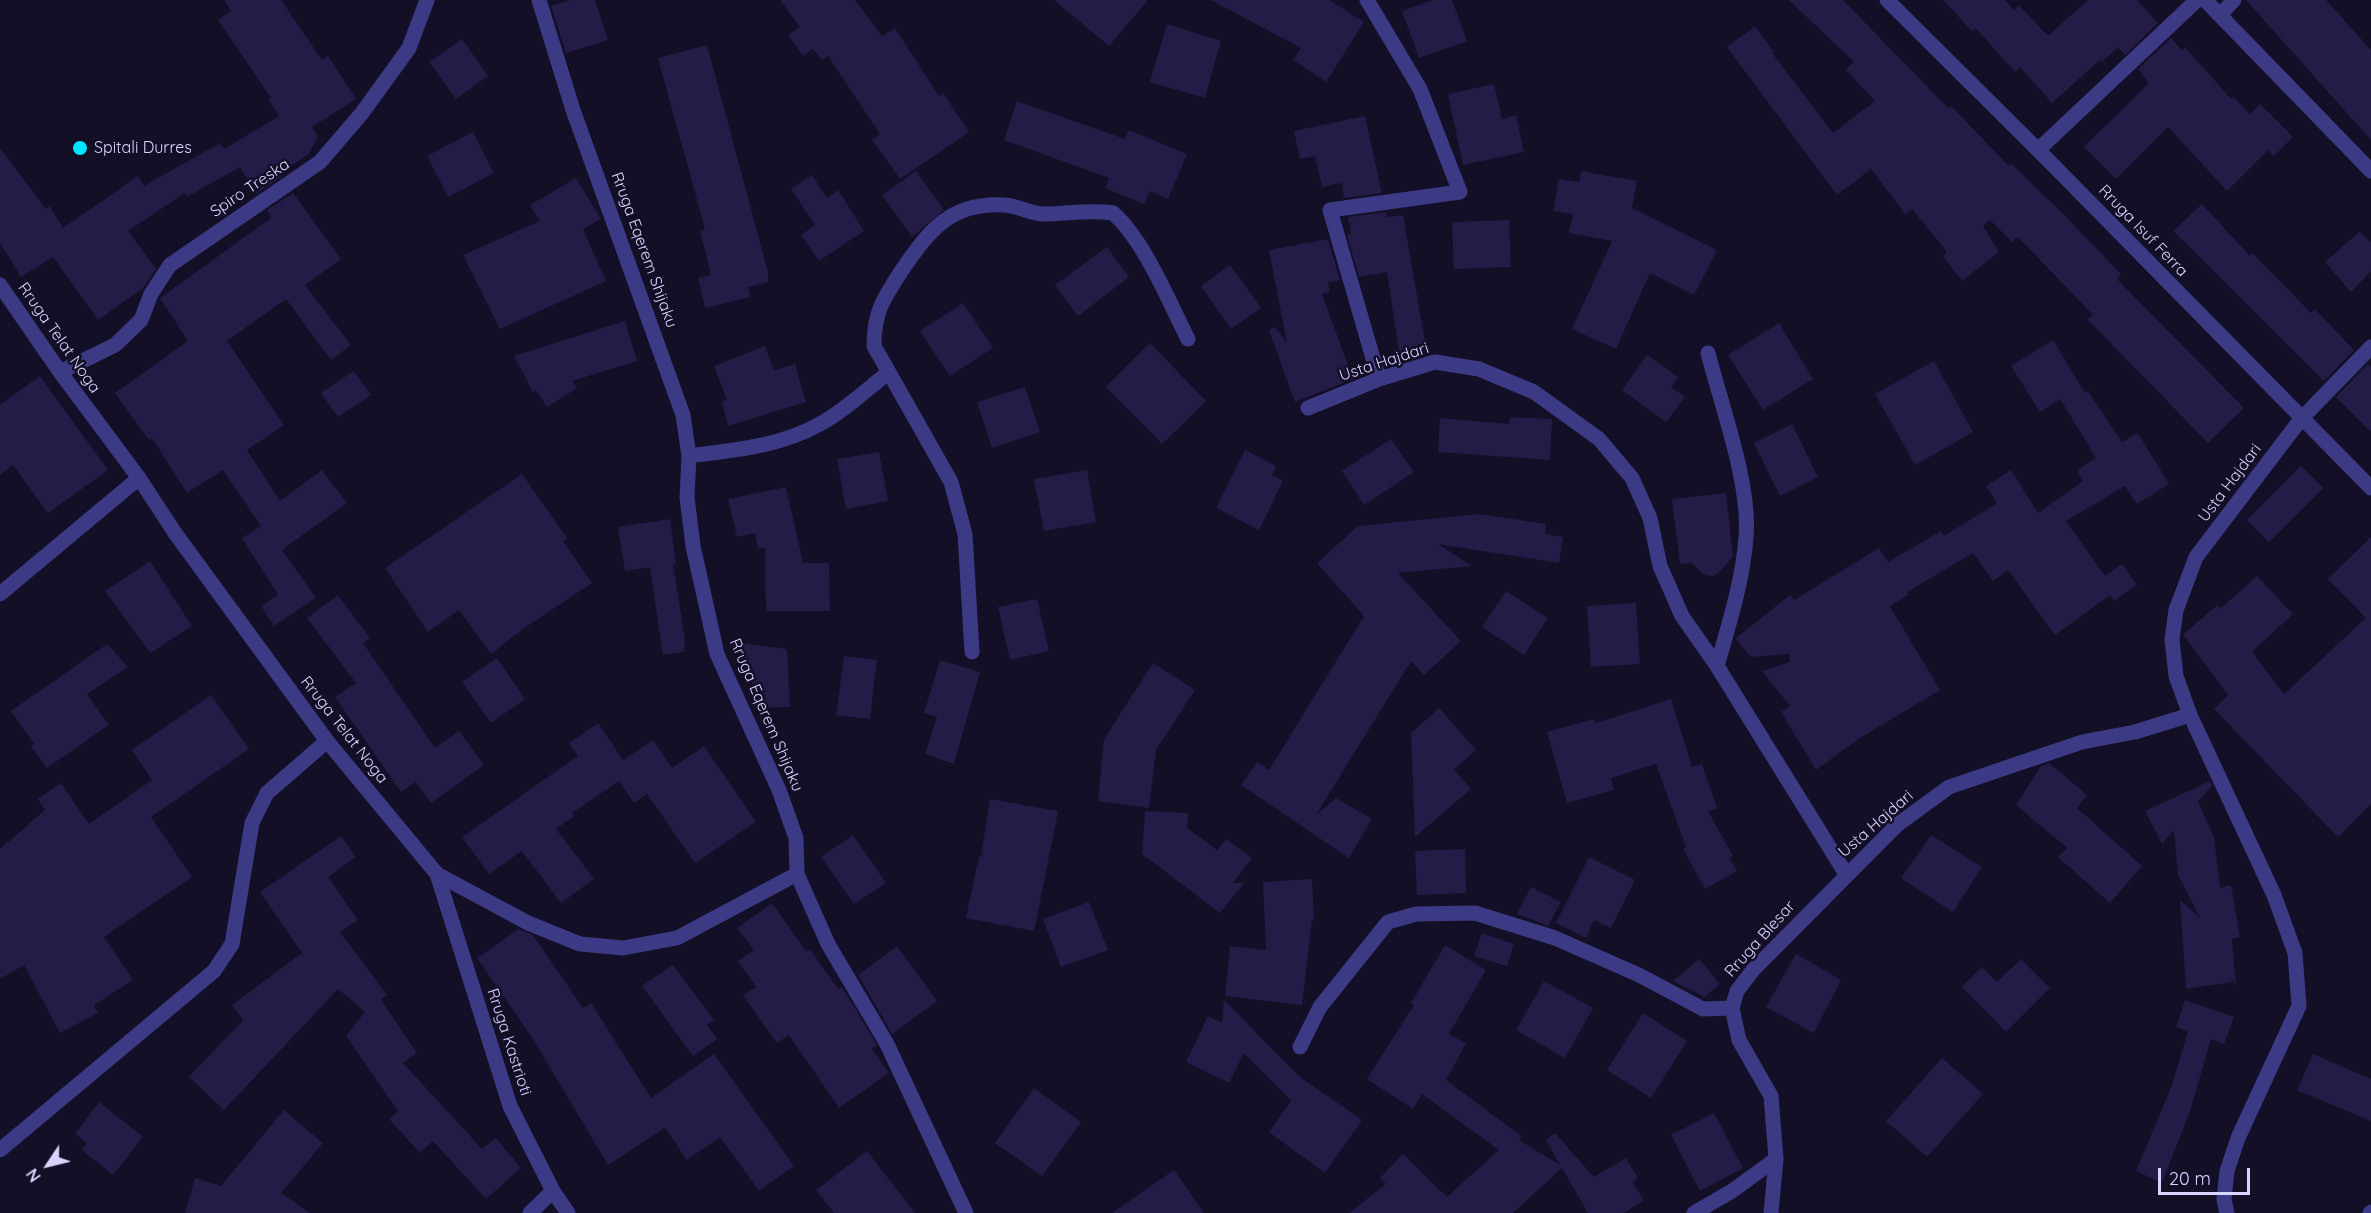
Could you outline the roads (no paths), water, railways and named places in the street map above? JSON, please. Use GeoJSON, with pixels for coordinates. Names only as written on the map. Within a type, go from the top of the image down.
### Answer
{"type":"FeatureCollection","features":[{"type":"Feature","properties":{"kind":"street","name":"Spiro Treska"},"geometry":{"type":"LineString","coordinates":[[60,372],[115,345],[141,320],[151,294],[170,265],[320,162],[362,114],[409,48],[427,0]]}},
{"type":"Feature","properties":{"kind":"street","name":"Rruga Eqerem Shijaku"},"geometry":{"type":"LineString","coordinates":[[539,0],[573,110],[683,415],[689,456],[687,497],[693,546],[717,654],[779,790],[796,837],[796,874],[828,944],[887,1044],[966,1213]]}},
{"type":"Feature","properties":{"kind":"street"},"geometry":{"type":"LineString","coordinates":[[1367,0],[1420,89],[1460,192],[1330,210],[1379,379]]}},
{"type":"Feature","properties":{"kind":"street","name":"Rruga Isuf Ferra"},"geometry":{"type":"LineString","coordinates":[[1887,0],[2371,488]]}},
{"type":"Feature","properties":{"kind":"street"},"geometry":{"type":"LineString","coordinates":[[2038,150],[2197,0]]}},
{"type":"Feature","properties":{"kind":"street"},"geometry":{"type":"LineString","coordinates":[[2205,0],[2371,171]]}},
{"type":"Feature","properties":{"kind":"street"},"geometry":{"type":"LineString","coordinates":[[2221,14],[2234,0]]}},
{"type":"Feature","properties":{"kind":"street"},"geometry":{"type":"LineString","coordinates":[[972,652],[965,534],[951,482],[874,346],[874,322],[884,298],[929,232],[950,216],[974,206],[1006,204],[1042,214],[1113,213],[1124,222],[1155,274],[1188,339]]}},
{"type":"Feature","properties":{"kind":"street","name":"Rruga Telat Noga"},"geometry":{"type":"LineString","coordinates":[[0,285],[60,372],[139,478],[175,533],[327,741],[437,874],[528,923],[559,936],[580,944],[623,948],[677,938],[796,874]]}},
{"type":"Feature","properties":{"kind":"street","name":"Usta Hajdari"},"geometry":{"type":"LineString","coordinates":[[1308,408],[1379,379],[1435,362],[1479,369],[1534,392],[1599,440],[1632,478],[1650,518],[1660,566],[1682,616],[1717,666],[1846,874],[1897,825],[1949,787],[2082,742],[2135,732],[2190,715],[2176,676],[2172,640],[2176,610],[2196,557],[2301,419],[2371,347]]}},
{"type":"Feature","properties":{"kind":"street"},"geometry":{"type":"LineString","coordinates":[[1708,353],[1745,497],[1746,536],[1732,612],[1717,666]]}},
{"type":"Feature","properties":{"kind":"street"},"geometry":{"type":"LineString","coordinates":[[689,456],[762,446],[790,438],[820,424],[888,373]]}},
{"type":"Feature","properties":{"kind":"street"},"geometry":{"type":"LineString","coordinates":[[0,594],[139,478]]}},
{"type":"Feature","properties":{"kind":"street"},"geometry":{"type":"LineString","coordinates":[[2190,715],[2274,896],[2295,953],[2299,1006],[2238,1138],[2227,1171],[2224,1199],[2227,1213]]}},
{"type":"Feature","properties":{"kind":"street"},"geometry":{"type":"LineString","coordinates":[[0,1150],[214,971],[231,944],[252,823],[267,794],[327,741]]}},
{"type":"Feature","properties":{"kind":"street","name":"Rruga Kastrioti"},"geometry":{"type":"LineString","coordinates":[[437,874],[510,1106],[553,1191],[568,1213]]}},
{"type":"Feature","properties":{"kind":"street","name":"Rruga Blesar"},"geometry":{"type":"LineString","coordinates":[[1732,1008],[1737,992],[1753,970],[1846,874]]}},
{"type":"Feature","properties":{"kind":"street"},"geometry":{"type":"LineString","coordinates":[[1300,1047],[1320,1007],[1388,922],[1416,914],[1475,913],[1555,938],[1640,975],[1702,1009],[1732,1008],[1739,1040],[1770,1096],[1776,1159],[1771,1213]]}},
{"type":"Feature","properties":{"kind":"street"},"geometry":{"type":"LineString","coordinates":[[1694,1213],[1732,1191],[1776,1159]]}},
{"type":"Feature","properties":{"kind":"street"},"geometry":{"type":"LineString","coordinates":[[530,1213],[553,1191]]}},
{"type":"Feature","properties":{"kind":"place","name":"Spitali Durres"},"geometry":{"type":"Point","coordinates":[80,148]}}]}
